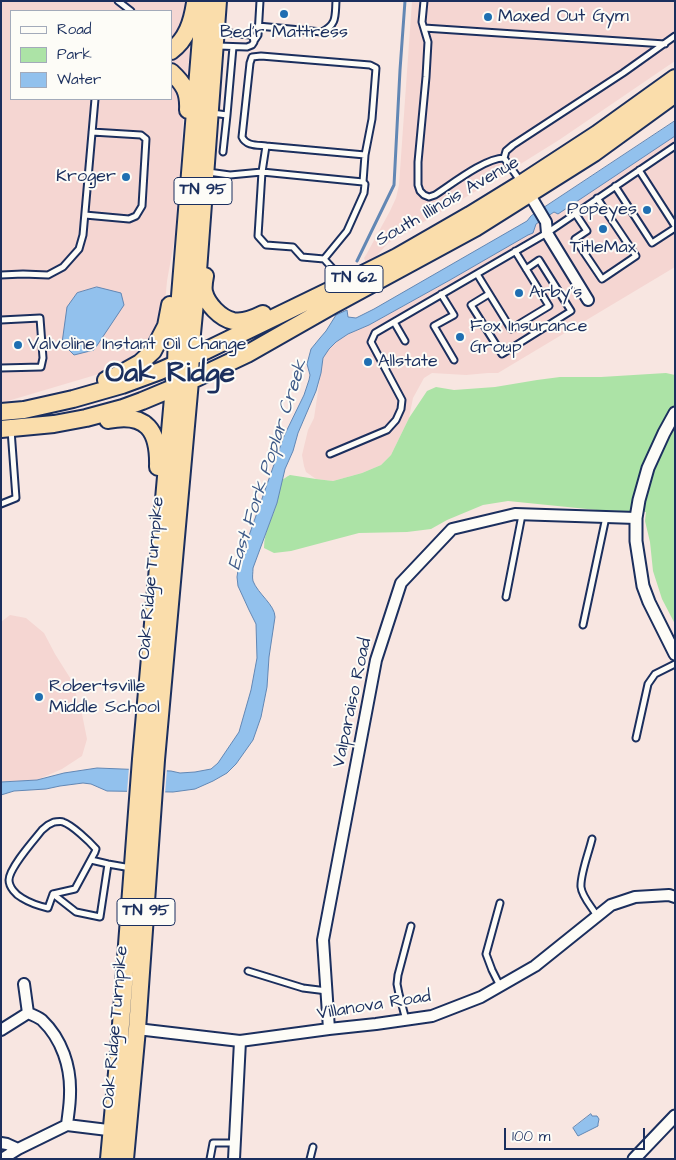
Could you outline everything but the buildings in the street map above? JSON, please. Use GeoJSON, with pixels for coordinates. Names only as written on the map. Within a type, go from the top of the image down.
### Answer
{"type":"FeatureCollection","features":[{"type":"Feature","properties":{"kind":"highway"},"geometry":{"type":"LineString","coordinates":[[172,50],[187,33],[196,1]]}},
{"type":"Feature","properties":{"kind":"highway","name":"Oak Ridge Turnpike"},"geometry":{"type":"LineString","coordinates":[[204,1],[208,38]]}},
{"type":"Feature","properties":{"kind":"highway","name":"Oak Ridge Turnpike"},"geometry":{"type":"LineString","coordinates":[[149,760],[164,674],[190,381],[183,361],[177,333],[188,194],[202,113],[208,38],[218,1]]}},
{"type":"Feature","properties":{"kind":"highway"},"geometry":{"type":"LineString","coordinates":[[44,405],[66,392],[105,381],[140,363],[153,351],[166,326],[188,194],[185,144],[188,96],[181,82],[172,73]]}},
{"type":"Feature","properties":{"kind":"highway","name":"South Illinois Avenue"},"geometry":{"type":"LineString","coordinates":[[4,412],[73,399],[122,385],[183,361],[346,283],[397,257],[470,215],[529,194],[598,134],[675,78]]}},
{"type":"Feature","properties":{"kind":"highway","name":"South Illinois Avenue"},"geometry":{"type":"LineString","coordinates":[[190,381],[247,354],[475,228],[594,153],[675,94]]}},
{"type":"Feature","properties":{"kind":"highway","name":"Oak Ridge Turnpike"},"geometry":{"type":"LineString","coordinates":[[125,1159],[120,1131],[137,1029],[141,869],[162,531],[173,388],[183,361],[202,211],[205,172],[202,113]]}},
{"type":"Feature","properties":{"kind":"highway"},"geometry":{"type":"LineString","coordinates":[[202,211],[207,247],[204,290],[207,301],[223,316],[234,321],[251,320],[292,300],[320,296]]}},
{"type":"Feature","properties":{"kind":"highway"},"geometry":{"type":"LineString","coordinates":[[164,674],[182,584],[199,393],[203,381],[209,373]]}},
{"type":"Feature","properties":{"kind":"highway","name":"TN 62"},"geometry":{"type":"LineString","coordinates":[[6,429],[54,424],[86,418],[123,408],[190,381]]}},
{"type":"Feature","properties":{"kind":"highway"},"geometry":{"type":"LineString","coordinates":[[54,424],[91,424],[126,418],[134,419],[146,425],[157,444],[158,498],[162,531]]}},
{"type":"Feature","properties":{"kind":"highway"},"geometry":{"type":"LineString","coordinates":[[109,1159],[120,1131],[120,1041],[141,869]]}},
{"type":"Feature","properties":{"kind":"street"},"geometry":{"type":"LineString","coordinates":[[529,194],[588,300]]}},
{"type":"Feature","properties":{"kind":"street"},"geometry":{"type":"LineString","coordinates":[[675,413],[648,468],[636,518],[636,541],[643,586],[675,654]]}},
{"type":"Feature","properties":{"kind":"street","name":"Valparaiso Road"},"geometry":{"type":"LineString","coordinates":[[329,1029],[323,940],[376,660],[401,583],[452,529],[515,514],[636,518]]}},
{"type":"Feature","properties":{"kind":"street","name":"Villanova Road"},"geometry":{"type":"LineString","coordinates":[[137,1029],[240,1042],[432,1016],[481,998],[535,966],[611,905],[635,897],[675,897]]}},
{"type":"Feature","properties":{"kind":"street"},"geometry":{"type":"LineString","coordinates":[[24,984],[28,1013]]}},
{"type":"Feature","properties":{"kind":"street"},"geometry":{"type":"LineString","coordinates":[[28,1013],[41,1019],[58,1040],[66,1062],[70,1077],[67,1125]]}},
{"type":"Feature","properties":{"kind":"street"},"geometry":{"type":"LineString","coordinates":[[1,1030],[28,1013]]}},
{"type":"Feature","properties":{"kind":"street"},"geometry":{"type":"LineString","coordinates":[[234,1159],[240,1042]]}},
{"type":"Feature","properties":{"kind":"street"},"geometry":{"type":"LineString","coordinates":[[634,1159],[675,1116]]}},
{"type":"Feature","properties":{"kind":"street"},"geometry":{"type":"LineString","coordinates":[[2,1159],[67,1125],[120,1131]]}},
{"type":"Feature","properties":{"kind":"street"},"geometry":{"type":"LineString","coordinates":[[1,1143],[18,1150]]}},
{"type":"Feature","properties":{"kind":"lane"},"geometry":{"type":"LineString","coordinates":[[118,1],[130,10]]}},
{"type":"Feature","properties":{"kind":"lane"},"geometry":{"type":"LineString","coordinates":[[208,38],[233,47],[248,48],[258,35],[260,1]]}},
{"type":"Feature","properties":{"kind":"lane"},"geometry":{"type":"LineString","coordinates":[[258,26],[322,32],[330,28],[335,19],[336,1]]}},
{"type":"Feature","properties":{"kind":"lane"},"geometry":{"type":"LineString","coordinates":[[424,1],[422,22],[428,42],[418,162],[418,185],[420,191],[429,197],[435,195],[486,162],[497,158],[504,158]]}},
{"type":"Feature","properties":{"kind":"lane"},"geometry":{"type":"LineString","coordinates":[[424,28],[665,44]]}},
{"type":"Feature","properties":{"kind":"lane"},"geometry":{"type":"LineString","coordinates":[[208,38],[250,35],[253,37],[254,42]]}},
{"type":"Feature","properties":{"kind":"lane"},"geometry":{"type":"LineString","coordinates":[[504,158],[506,151],[512,145],[592,94],[675,36]]}},
{"type":"Feature","properties":{"kind":"lane"},"geometry":{"type":"LineString","coordinates":[[223,152],[233,47]]}},
{"type":"Feature","properties":{"kind":"lane"},"geometry":{"type":"LineString","coordinates":[[324,259],[347,231],[364,193],[365,155],[372,119],[376,68],[370,65],[261,56],[252,57],[242,137],[244,142],[247,144],[365,155]]}},
{"type":"Feature","properties":{"kind":"lane"},"geometry":{"type":"LineString","coordinates":[[1,275],[48,275],[63,267],[79,250],[83,235],[95,100]]}},
{"type":"Feature","properties":{"kind":"lane"},"geometry":{"type":"LineString","coordinates":[[202,113],[227,115]]}},
{"type":"Feature","properties":{"kind":"lane"},"geometry":{"type":"LineString","coordinates":[[85,215],[129,219],[136,216],[142,206],[146,140],[142,135],[92,132]]}},
{"type":"Feature","properties":{"kind":"lane"},"geometry":{"type":"LineString","coordinates":[[266,146],[262,172],[258,236],[266,245],[292,247],[302,257],[324,259],[346,283]]}},
{"type":"Feature","properties":{"kind":"lane"},"geometry":{"type":"LineString","coordinates":[[330,454],[387,430],[396,420],[401,409],[402,400],[371,342],[375,333],[515,251],[547,227],[575,214],[675,146]]}},
{"type":"Feature","properties":{"kind":"lane"},"geometry":{"type":"LineString","coordinates":[[504,158],[529,194]]}},
{"type":"Feature","properties":{"kind":"lane"},"geometry":{"type":"LineString","coordinates":[[615,186],[652,243],[675,227],[639,170]]}},
{"type":"Feature","properties":{"kind":"lane"},"geometry":{"type":"LineString","coordinates":[[205,172],[230,175],[262,172],[363,182]]}},
{"type":"Feature","properties":{"kind":"lane"},"geometry":{"type":"LineString","coordinates":[[575,214],[587,231],[575,239],[602,279],[636,256],[597,198]]}},
{"type":"Feature","properties":{"kind":"lane"},"geometry":{"type":"LineString","coordinates":[[477,274],[511,329],[549,306],[515,251]]}},
{"type":"Feature","properties":{"kind":"lane"},"geometry":{"type":"LineString","coordinates":[[489,294],[471,305],[502,354],[571,312],[539,260],[526,269]]}},
{"type":"Feature","properties":{"kind":"lane"},"geometry":{"type":"LineString","coordinates":[[442,294],[454,315],[434,326],[454,360]]}},
{"type":"Feature","properties":{"kind":"lane"},"geometry":{"type":"LineString","coordinates":[[1,320],[40,318],[43,358],[41,367],[1,368]]}},
{"type":"Feature","properties":{"kind":"lane"},"geometry":{"type":"LineString","coordinates":[[394,322],[405,342]]}},
{"type":"Feature","properties":{"kind":"lane"},"geometry":{"type":"LineString","coordinates":[[1,504],[16,498],[4,412]]}},
{"type":"Feature","properties":{"kind":"lane"},"geometry":{"type":"LineString","coordinates":[[506,597],[522,514]]}},
{"type":"Feature","properties":{"kind":"lane"},"geometry":{"type":"LineString","coordinates":[[583,625],[606,517]]}},
{"type":"Feature","properties":{"kind":"lane"},"geometry":{"type":"LineString","coordinates":[[636,738],[648,684],[655,674],[675,664]]}},
{"type":"Feature","properties":{"kind":"lane"},"geometry":{"type":"LineString","coordinates":[[54,822],[62,822],[79,833],[96,849],[75,890],[53,894],[48,908],[39,906],[21,898],[11,886],[9,880],[11,871],[42,830],[54,822]]}},
{"type":"Feature","properties":{"kind":"lane"},"geometry":{"type":"LineString","coordinates":[[592,839],[581,888],[597,916]]}},
{"type":"Feature","properties":{"kind":"lane"},"geometry":{"type":"LineString","coordinates":[[91,860],[141,869]]}},
{"type":"Feature","properties":{"kind":"lane"},"geometry":{"type":"LineString","coordinates":[[53,894],[76,912],[100,917],[108,864]]}},
{"type":"Feature","properties":{"kind":"lane"},"geometry":{"type":"LineString","coordinates":[[500,903],[486,954],[501,986]]}},
{"type":"Feature","properties":{"kind":"lane"},"geometry":{"type":"LineString","coordinates":[[406,1020],[397,984],[411,926]]}},
{"type":"Feature","properties":{"kind":"lane"},"geometry":{"type":"LineString","coordinates":[[248,971],[303,988],[326,991]]}},
{"type":"Feature","properties":{"kind":"lane"},"geometry":{"type":"LineString","coordinates":[[210,1159],[213,1143],[235,1143]]}},
{"type":"Feature","properties":{"kind":"lane"},"geometry":{"type":"LineString","coordinates":[[310,1159],[313,1147]]}},
{"type":"Feature","properties":{"kind":"shaded area"},"geometry":{"type":"Polygon","coordinates":[[[1,1],[191,1],[191,38],[184,107],[176,231],[167,281],[164,313],[161,326],[143,351],[109,371],[1,403],[1,1]]]}},
{"type":"Feature","properties":{"kind":"shaded area"},"geometry":{"type":"Polygon","coordinates":[[[412,1],[675,1],[675,61],[559,140],[388,243],[374,259],[366,263],[364,258],[390,211],[399,185],[412,1]]]}},
{"type":"Feature","properties":{"kind":"shaded area"},"geometry":{"type":"Polygon","coordinates":[[[675,136],[675,267],[498,373],[466,375],[432,373],[424,378],[413,398],[409,418],[391,455],[381,465],[362,473],[333,481],[316,479],[306,472],[302,455],[308,430],[314,418],[323,358],[336,342],[450,280],[528,234],[533,233],[536,224],[555,212],[558,214],[675,136]]]}},
{"type":"Feature","properties":{"kind":"shaded area","name":"Robertsville Middle School"},"geometry":{"type":"Polygon","coordinates":[[[10,615],[26,618],[44,633],[72,681],[87,739],[82,756],[62,769],[37,780],[1,782],[1,622],[10,615]]]}},
{"type":"Feature","properties":{"kind":"green space"},"geometry":{"type":"Polygon","coordinates":[[[666,373],[675,375],[675,624],[662,599],[653,571],[650,542],[645,521],[646,512],[597,510],[508,501],[483,505],[431,529],[407,532],[359,533],[291,551],[274,553],[264,548],[265,536],[278,500],[283,479],[290,475],[333,481],[362,473],[381,465],[391,455],[409,418],[427,391],[436,387],[454,390],[495,387],[560,377],[601,377],[666,373]]]}},
{"type":"Feature","properties":{"kind":"water","name":"East Fork Poplar Creek"},"geometry":{"type":"Polygon","coordinates":[[[675,121],[675,136],[558,214],[554,212],[536,224],[533,233],[369,325],[348,334],[329,349],[323,358],[316,391],[285,469],[277,503],[253,568],[255,586],[272,608],[275,617],[267,687],[261,717],[253,740],[227,773],[195,789],[173,792],[107,791],[91,784],[83,783],[46,789],[14,791],[1,795],[1,782],[37,780],[64,773],[97,768],[180,773],[195,772],[211,769],[218,763],[239,732],[251,690],[257,658],[256,624],[238,586],[239,564],[284,436],[304,395],[310,375],[307,364],[311,349],[336,315],[347,310],[348,317],[356,318],[374,309],[527,221],[531,216],[675,121]]]}},
{"type":"Feature","properties":{"kind":"water"},"geometry":{"type":"Polygon","coordinates":[[[97,287],[121,293],[124,305],[94,350],[74,355],[62,343],[67,307],[77,293],[97,287]]]}},
{"type":"Feature","properties":{"kind":"water"},"geometry":{"type":"Polygon","coordinates":[[[591,1114],[599,1119],[598,1126],[578,1136],[573,1128],[591,1114]]]}},
{"type":"Feature","properties":{"kind":"pier"},"geometry":{"type":"Polygon","coordinates":[[[129,767],[167,769],[165,794],[127,792],[129,767]]]}},
{"type":"Feature","properties":{"kind":"waterway"},"geometry":{"type":"LineString","coordinates":[[357,261],[394,185],[405,1]]}},
{"type":"Feature","properties":{"kind":"place","name":"Bed'r Mattress"},"geometry":{"type":"Point","coordinates":[284,14]}},
{"type":"Feature","properties":{"kind":"place","name":"Maxed Out Gym"},"geometry":{"type":"Point","coordinates":[488,17]}},
{"type":"Feature","properties":{"kind":"place","name":"Kroger"},"geometry":{"type":"Point","coordinates":[126,177]}},
{"type":"Feature","properties":{"kind":"place","name":"Popeyes"},"geometry":{"type":"Point","coordinates":[647,210]}},
{"type":"Feature","properties":{"kind":"place","name":"TitleMax"},"geometry":{"type":"Point","coordinates":[603,229]}},
{"type":"Feature","properties":{"kind":"place","name":"Arby's"},"geometry":{"type":"Point","coordinates":[519,293]}},
{"type":"Feature","properties":{"kind":"place","name":"Fox Insurance Group"},"geometry":{"type":"Point","coordinates":[460,337]}},
{"type":"Feature","properties":{"kind":"place","name":"Valvoline Instant Oil Change"},"geometry":{"type":"Point","coordinates":[18,345]}},
{"type":"Feature","properties":{"kind":"place","name":"Allstate"},"geometry":{"type":"Point","coordinates":[368,362]}},
{"type":"Feature","properties":{"kind":"place","name":"Robertsville Middle School"},"geometry":{"type":"Point","coordinates":[39,697]}},
{"type":"Feature","properties":{"kind":"district","name":"Oak Ridge"},"geometry":{"type":"Point","coordinates":[170,375]}}]}
